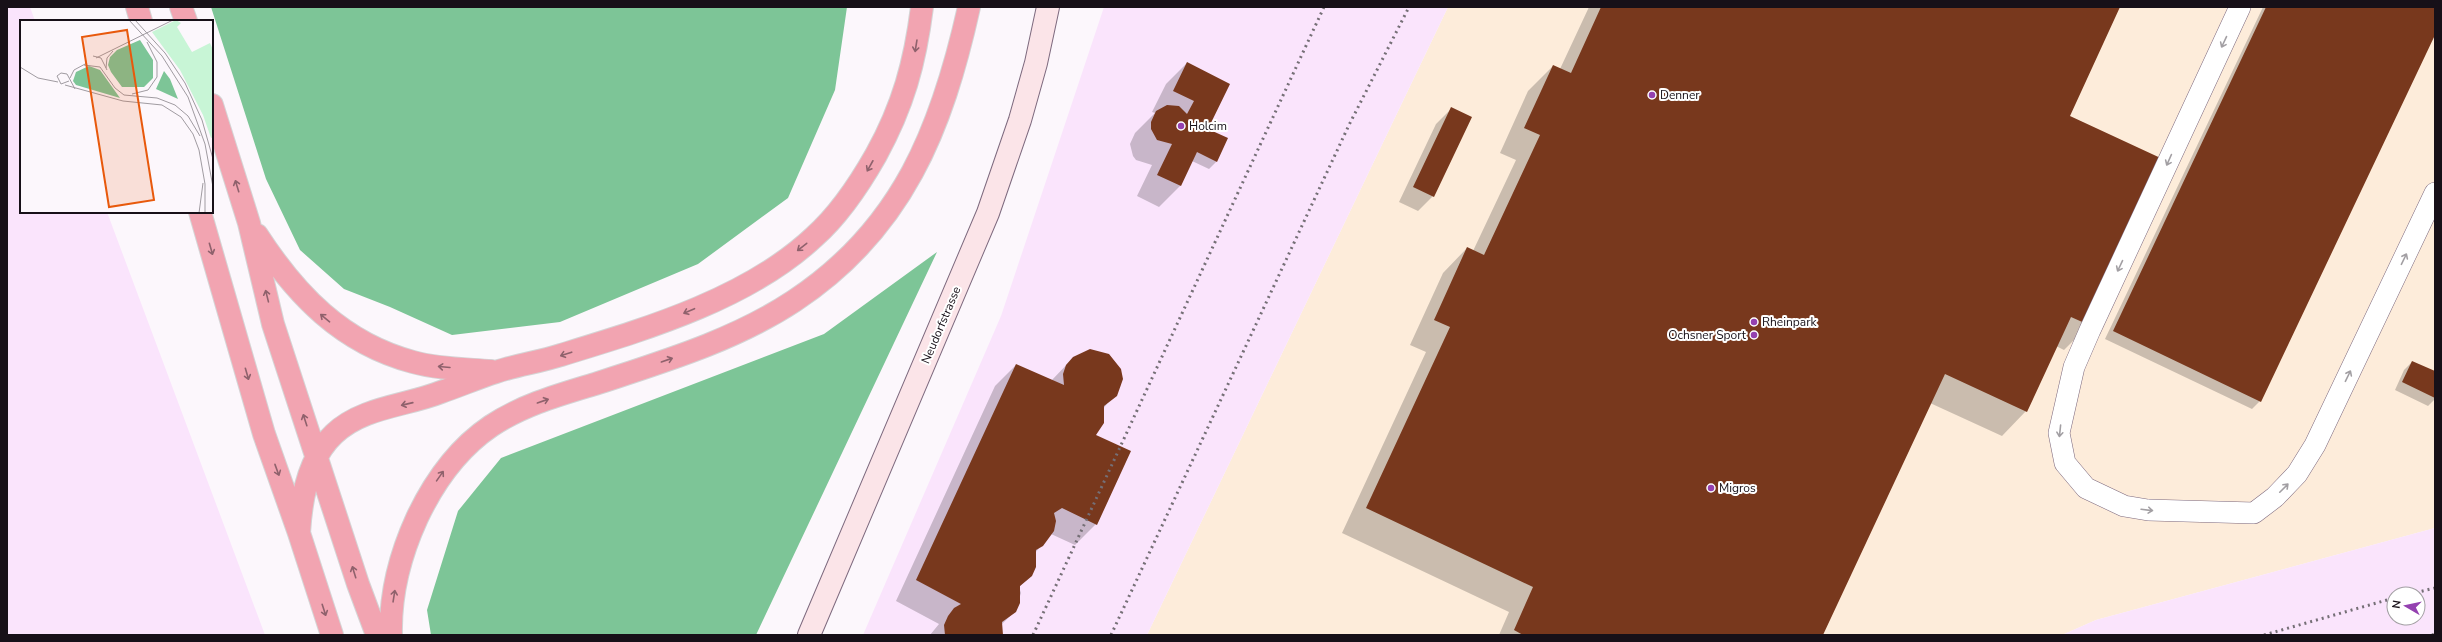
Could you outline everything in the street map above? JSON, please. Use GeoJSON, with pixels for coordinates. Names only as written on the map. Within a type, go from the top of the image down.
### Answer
{"type":"FeatureCollection","features":[{"type":"Feature","properties":{"kind":"highway"},"geometry":{"type":"LineString","coordinates":[[137,7],[141,20]]}},
{"type":"Feature","properties":{"kind":"highway"},"geometry":{"type":"LineString","coordinates":[[181,7],[186,20]]}},
{"type":"Feature","properties":{"kind":"highway"},"geometry":{"type":"LineString","coordinates":[[299,533],[305,489],[317,458],[333,435],[357,418],[417,402],[497,372],[587,347],[660,323],[736,290],[765,273],[814,238],[849,198],[864,176],[902,103],[915,54],[922,7]]}},
{"type":"Feature","properties":{"kind":"highway"},"geometry":{"type":"LineString","coordinates":[[391,635],[392,608],[399,568],[412,529],[434,486],[459,453],[489,427],[521,409],[683,354],[747,327],[795,301],[820,282],[859,247],[895,202],[928,142],[949,87],[969,7]]}},
{"type":"Feature","properties":{"kind":"highway"},"geometry":{"type":"LineString","coordinates":[[213,108],[249,224],[273,324],[377,635]]}},
{"type":"Feature","properties":{"kind":"highway"},"geometry":{"type":"LineString","coordinates":[[200,213],[264,434],[299,533],[332,635]]}},
{"type":"Feature","properties":{"kind":"highway"},"geometry":{"type":"LineString","coordinates":[[249,224],[279,268],[299,292],[329,321],[348,335],[394,356],[414,362],[434,366],[497,372]]}},
{"type":"Feature","properties":{"kind":"main road","name":"Neudorfstrasse"},"geometry":{"type":"LineString","coordinates":[[809,635],[988,213],[1022,113],[1036,63],[1048,7]]}},
{"type":"Feature","properties":{"kind":"lane"},"geometry":{"type":"LineString","coordinates":[[2240,7],[2074,367],[2059,433],[2065,463],[2086,488],[2124,506],[2148,510],[2254,513],[2275,497],[2297,474],[2315,445],[2435,193]]}},
{"type":"Feature","properties":{"kind":"shaded area"},"geometry":{"type":"Polygon","coordinates":[[[7,7],[30,7],[35,20],[20,20],[20,213],[107,213],[265,635],[7,635],[7,7]]]}},
{"type":"Feature","properties":{"kind":"shaded area"},"geometry":{"type":"Polygon","coordinates":[[[1104,7],[1448,7],[1147,635],[863,635],[1001,316],[1104,7]]]}},
{"type":"Feature","properties":{"kind":"shaded area","name":"Rheinpark"},"geometry":{"type":"Polygon","coordinates":[[[1448,7],[2435,7],[2435,528],[2096,620],[2062,635],[1147,635],[1448,7]]]}},
{"type":"Feature","properties":{"kind":"shaded area"},"geometry":{"type":"Polygon","coordinates":[[[2435,528],[2435,635],[2062,635],[2096,620],[2435,528]]]}},
{"type":"Feature","properties":{"kind":"green space"},"geometry":{"type":"Polygon","coordinates":[[[211,7],[847,7],[835,90],[788,198],[698,264],[560,322],[452,335],[390,307],[344,289],[300,250],[266,179],[211,7]]]}},
{"type":"Feature","properties":{"kind":"green space"},"geometry":{"type":"Polygon","coordinates":[[[937,252],[756,635],[431,635],[427,610],[458,511],[501,458],[824,334],[937,252]]]}},
{"type":"Feature","properties":{"kind":"building","name":"Rheinpark"},"geometry":{"type":"Polygon","coordinates":[[[1601,7],[2120,7],[2070,116],[2167,161],[2089,325],[2071,317],[2027,412],[1945,374],[1823,635],[1523,635],[1514,630],[1533,587],[1366,508],[1450,327],[1434,320],[1467,247],[1484,255],[1540,135],[1524,128],[1553,65],[1571,73],[1601,7]]]}},
{"type":"Feature","properties":{"kind":"building"},"geometry":{"type":"Polygon","coordinates":[[[2266,7],[2435,7],[2435,35],[2261,402],[2113,331],[2266,7]]]}},
{"type":"Feature","properties":{"kind":"building","name":"Holcim"},"geometry":{"type":"Polygon","coordinates":[[[1187,62],[1230,84],[1208,129],[1228,138],[1217,162],[1197,152],[1181,186],[1157,175],[1172,144],[1157,140],[1151,129],[1151,122],[1156,111],[1167,105],[1179,106],[1187,114],[1194,101],[1173,91],[1187,62]]]}},
{"type":"Feature","properties":{"kind":"building"},"geometry":{"type":"Polygon","coordinates":[[[1451,107],[1472,117],[1434,197],[1413,187],[1451,107]]]}},
{"type":"Feature","properties":{"kind":"building"},"geometry":{"type":"Polygon","coordinates":[[[1090,349],[1109,354],[1121,369],[1123,379],[1117,396],[1104,406],[1104,423],[1096,435],[1131,451],[1097,525],[1062,508],[1054,513],[1056,521],[1054,531],[1043,546],[1036,550],[1036,567],[1032,576],[1020,586],[1020,603],[1016,612],[1002,622],[1003,635],[945,635],[944,625],[948,616],[954,608],[961,604],[916,580],[1016,364],[1064,385],[1063,374],[1066,365],[1073,357],[1090,349]]]}},
{"type":"Feature","properties":{"kind":"building"},"geometry":{"type":"Polygon","coordinates":[[[2412,361],[2435,371],[2435,398],[2402,382],[2412,361]]]}},
{"type":"Feature","properties":{"kind":"railway"},"geometry":{"type":"LineString","coordinates":[[1033,635],[1324,7]]}},
{"type":"Feature","properties":{"kind":"railway"},"geometry":{"type":"LineString","coordinates":[[1111,635],[1349,125],[1409,7]]}},
{"type":"Feature","properties":{"kind":"railway"},"geometry":{"type":"LineString","coordinates":[[2426,590],[2435,588]]}},
{"type":"Feature","properties":{"kind":"railway"},"geometry":{"type":"LineString","coordinates":[[2264,635],[2386,600]]}},
{"type":"Feature","properties":{"kind":"place","name":"Denner"},"geometry":{"type":"Point","coordinates":[1652,95]}},
{"type":"Feature","properties":{"kind":"place","name":"Holcim"},"geometry":{"type":"Point","coordinates":[1181,126]}},
{"type":"Feature","properties":{"kind":"place","name":"Rheinpark"},"geometry":{"type":"Point","coordinates":[1754,322]}},
{"type":"Feature","properties":{"kind":"place","name":"Ochsner Sport"},"geometry":{"type":"Point","coordinates":[1754,335]}},
{"type":"Feature","properties":{"kind":"place","name":"Migros"},"geometry":{"type":"Point","coordinates":[1711,488]}}]}
